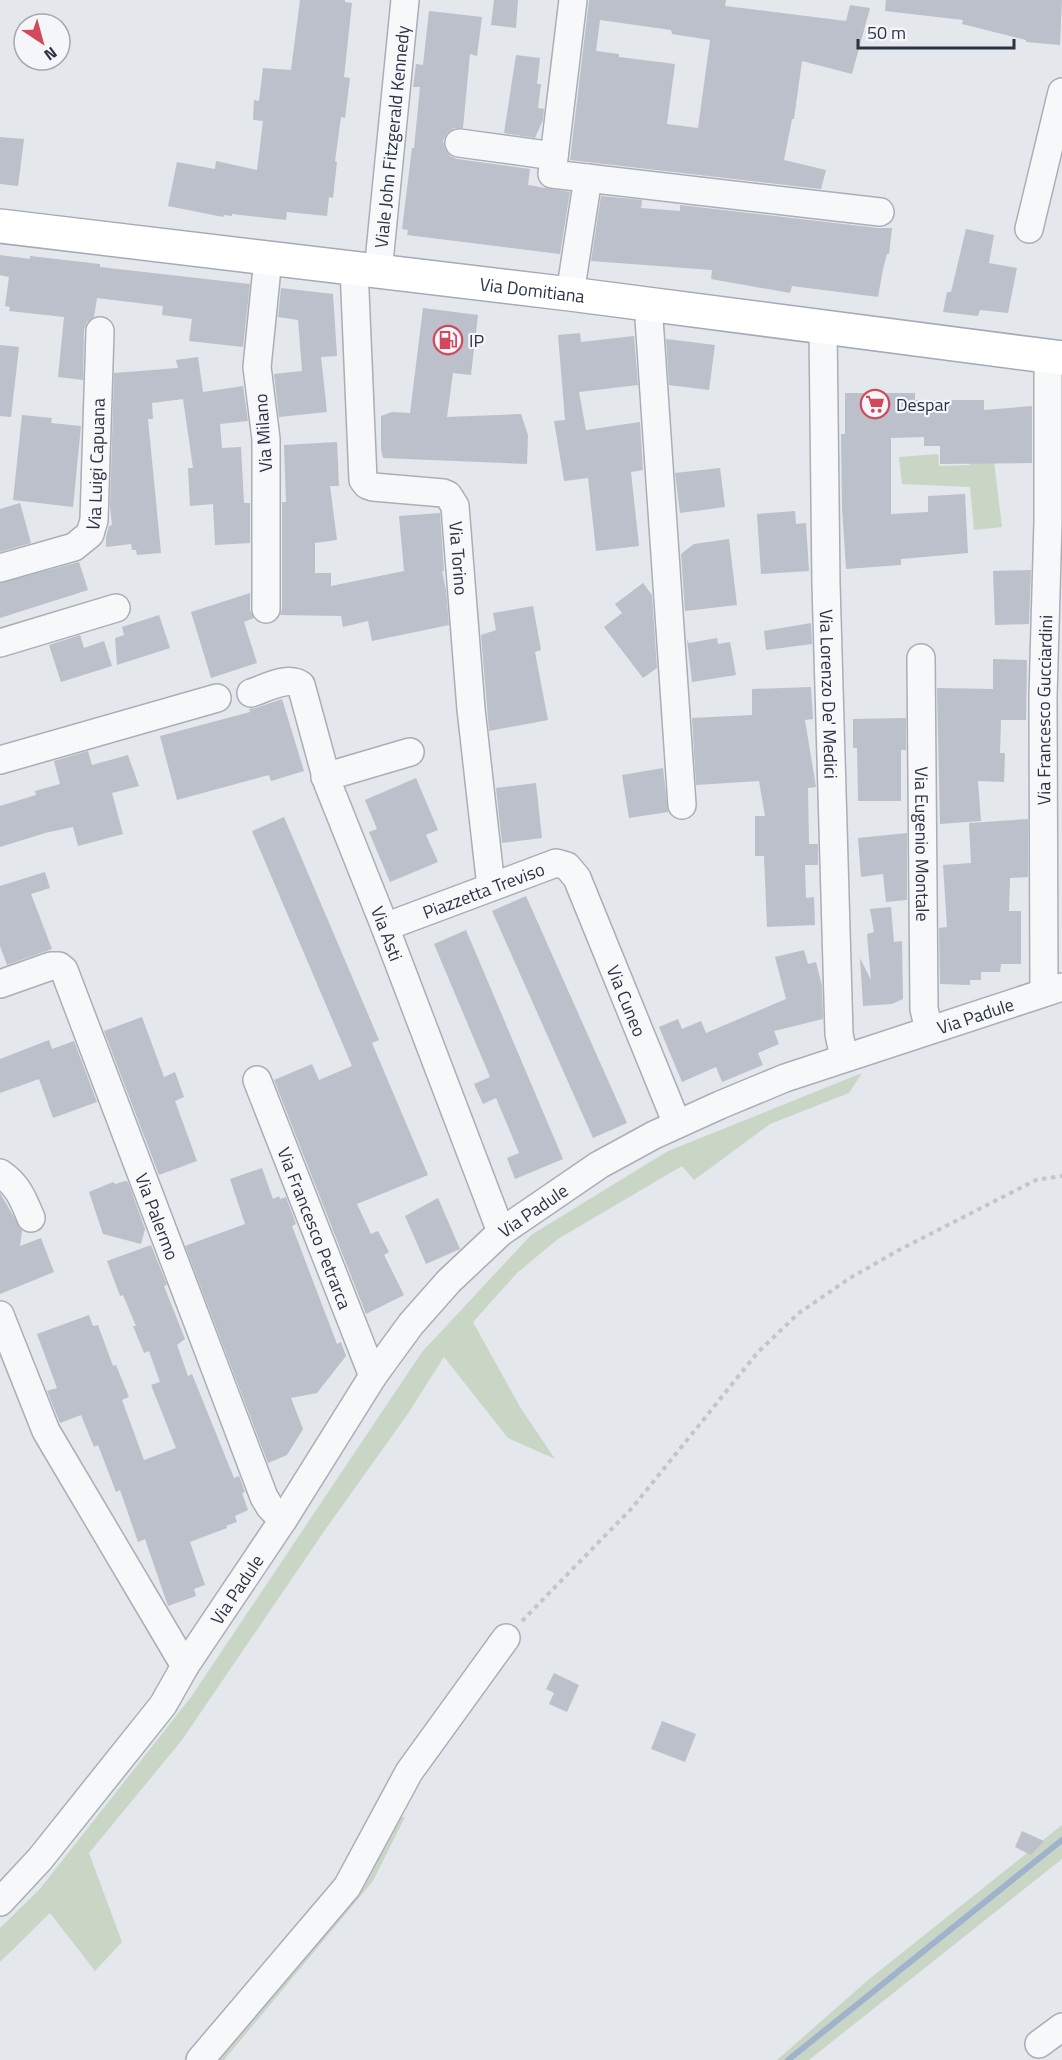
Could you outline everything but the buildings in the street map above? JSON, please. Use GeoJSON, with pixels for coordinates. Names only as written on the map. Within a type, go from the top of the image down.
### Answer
{"type":"FeatureCollection","features":[{"type":"Feature","properties":{"kind":"main road","name":"Via Domitiana"},"geometry":{"type":"LineString","coordinates":[[0,226],[570,294],[1055,357]]}},
{"type":"Feature","properties":{"kind":"street","name":"Viale John Fitzgerald Kennedy"},"geometry":{"type":"LineString","coordinates":[[366,270],[405,0]]}},
{"type":"Feature","properties":{"kind":"street"},"geometry":{"type":"LineString","coordinates":[[573,0],[552,174],[880,212]]}},
{"type":"Feature","properties":{"kind":"street"},"geometry":{"type":"LineString","coordinates":[[1029,229],[1062,92]]}},
{"type":"Feature","properties":{"kind":"street"},"geometry":{"type":"LineString","coordinates":[[459,143],[554,156]]}},
{"type":"Feature","properties":{"kind":"street"},"geometry":{"type":"LineString","coordinates":[[570,294],[588,178]]}},
{"type":"Feature","properties":{"kind":"street","name":"Via Milano"},"geometry":{"type":"LineString","coordinates":[[266,609],[266,439],[257,368],[268,258]]}},
{"type":"Feature","properties":{"kind":"street","name":"Via Torino"},"geometry":{"type":"LineString","coordinates":[[366,270],[363,480],[367,485],[373,487],[443,493],[448,495],[455,506],[471,709],[491,887]]}},
{"type":"Feature","properties":{"kind":"street"},"geometry":{"type":"LineString","coordinates":[[648,304],[682,805]]}},
{"type":"Feature","properties":{"kind":"street","name":"Via Lorenzo De' Medici"},"geometry":{"type":"LineString","coordinates":[[823,328],[826,584],[838,1022],[844,1058]]}},
{"type":"Feature","properties":{"kind":"street","name":"Via Luigi Capuana"},"geometry":{"type":"LineString","coordinates":[[0,567],[74,547],[90,534],[94,520],[100,331]]}},
{"type":"Feature","properties":{"kind":"street","name":"Via Francesco Gucciardini"},"geometry":{"type":"LineString","coordinates":[[1053,990],[1043,696],[1055,357]]}},
{"type":"Feature","properties":{"kind":"street"},"geometry":{"type":"LineString","coordinates":[[0,643],[116,608]]}},
{"type":"Feature","properties":{"kind":"street","name":"Via Eugenio Montale"},"geometry":{"type":"LineString","coordinates":[[921,658],[924,1010],[929,1030]]}},
{"type":"Feature","properties":{"kind":"street","name":"Via Asti"},"geometry":{"type":"LineString","coordinates":[[251,693],[286,682],[296,681],[301,685],[326,777],[501,1232]]}},
{"type":"Feature","properties":{"kind":"street"},"geometry":{"type":"LineString","coordinates":[[0,760],[217,698]]}},
{"type":"Feature","properties":{"kind":"street"},"geometry":{"type":"LineString","coordinates":[[326,777],[410,752]]}},
{"type":"Feature","properties":{"kind":"street","name":"Piazzetta Treviso"},"geometry":{"type":"LineString","coordinates":[[385,927],[556,863],[567,866],[577,878]]}},
{"type":"Feature","properties":{"kind":"street","name":"Via Cuneo"},"geometry":{"type":"LineString","coordinates":[[577,878],[677,1124]]}},
{"type":"Feature","properties":{"kind":"street","name":"Via Palermo"},"geometry":{"type":"LineString","coordinates":[[0,984],[51,966],[59,966],[64,970],[264,1497],[283,1520]]}},
{"type":"Feature","properties":{"kind":"street","name":"Via Padule"},"geometry":{"type":"LineString","coordinates":[[0,1902],[40,1858],[163,1705],[373,1376],[411,1324],[448,1281],[501,1232],[599,1166],[677,1124],[785,1078],[1053,990]]}},
{"type":"Feature","properties":{"kind":"street","name":"Via Francesco Petrarca"},"geometry":{"type":"LineString","coordinates":[[257,1080],[373,1376]]}},
{"type":"Feature","properties":{"kind":"street"},"geometry":{"type":"LineString","coordinates":[[0,1173],[15,1183],[30,1218]]}},
{"type":"Feature","properties":{"kind":"street"},"geometry":{"type":"LineString","coordinates":[[0,1315],[46,1431],[186,1666]]}},
{"type":"Feature","properties":{"kind":"street"},"geometry":{"type":"LineString","coordinates":[[200,2060],[347,1887],[409,1772],[506,1638]]}},
{"type":"Feature","properties":{"kind":"street"},"geometry":{"type":"LineString","coordinates":[[1039,2044],[1062,2027]]}},
{"type":"Feature","properties":{"kind":"path"},"geometry":{"type":"LineString","coordinates":[[506,1638],[632,1508],[758,1352],[799,1313],[850,1278],[899,1250],[1036,1180],[1062,1176]]}},
{"type":"Feature","properties":{"kind":"green space"},"geometry":{"type":"Polygon","coordinates":[[[971,452],[993,453],[1002,527],[974,530],[970,487],[902,484],[899,457],[938,454],[939,466],[970,465],[971,452]]]}},
{"type":"Feature","properties":{"kind":"green space"},"geometry":{"type":"Polygon","coordinates":[[[862,1073],[849,1093],[770,1124],[694,1180],[682,1166],[558,1239],[517,1273],[473,1322],[520,1407],[555,1459],[508,1438],[444,1357],[407,1415],[325,1530],[182,1740],[89,1853],[122,1942],[95,1971],[50,1913],[0,1962],[0,1928],[39,1890],[191,1697],[422,1352],[531,1235],[668,1151],[862,1073]]]}},
{"type":"Feature","properties":{"kind":"green space"},"geometry":{"type":"Polygon","coordinates":[[[405,1817],[373,1881],[224,2060],[210,2060],[392,1819],[405,1817]]]}},
{"type":"Feature","properties":{"kind":"green space"},"geometry":{"type":"Polygon","coordinates":[[[1062,1825],[1062,1859],[809,2060],[777,2060],[868,1980],[1062,1825]]]}},
{"type":"Feature","properties":{"kind":"waterway"},"geometry":{"type":"LineString","coordinates":[[788,2060],[1062,1840]]}},
{"type":"Feature","properties":{"kind":"place","name":"IP"},"geometry":{"type":"Point","coordinates":[448,340]}},
{"type":"Feature","properties":{"kind":"place","name":"Despar"},"geometry":{"type":"Point","coordinates":[875,404]}}]}
